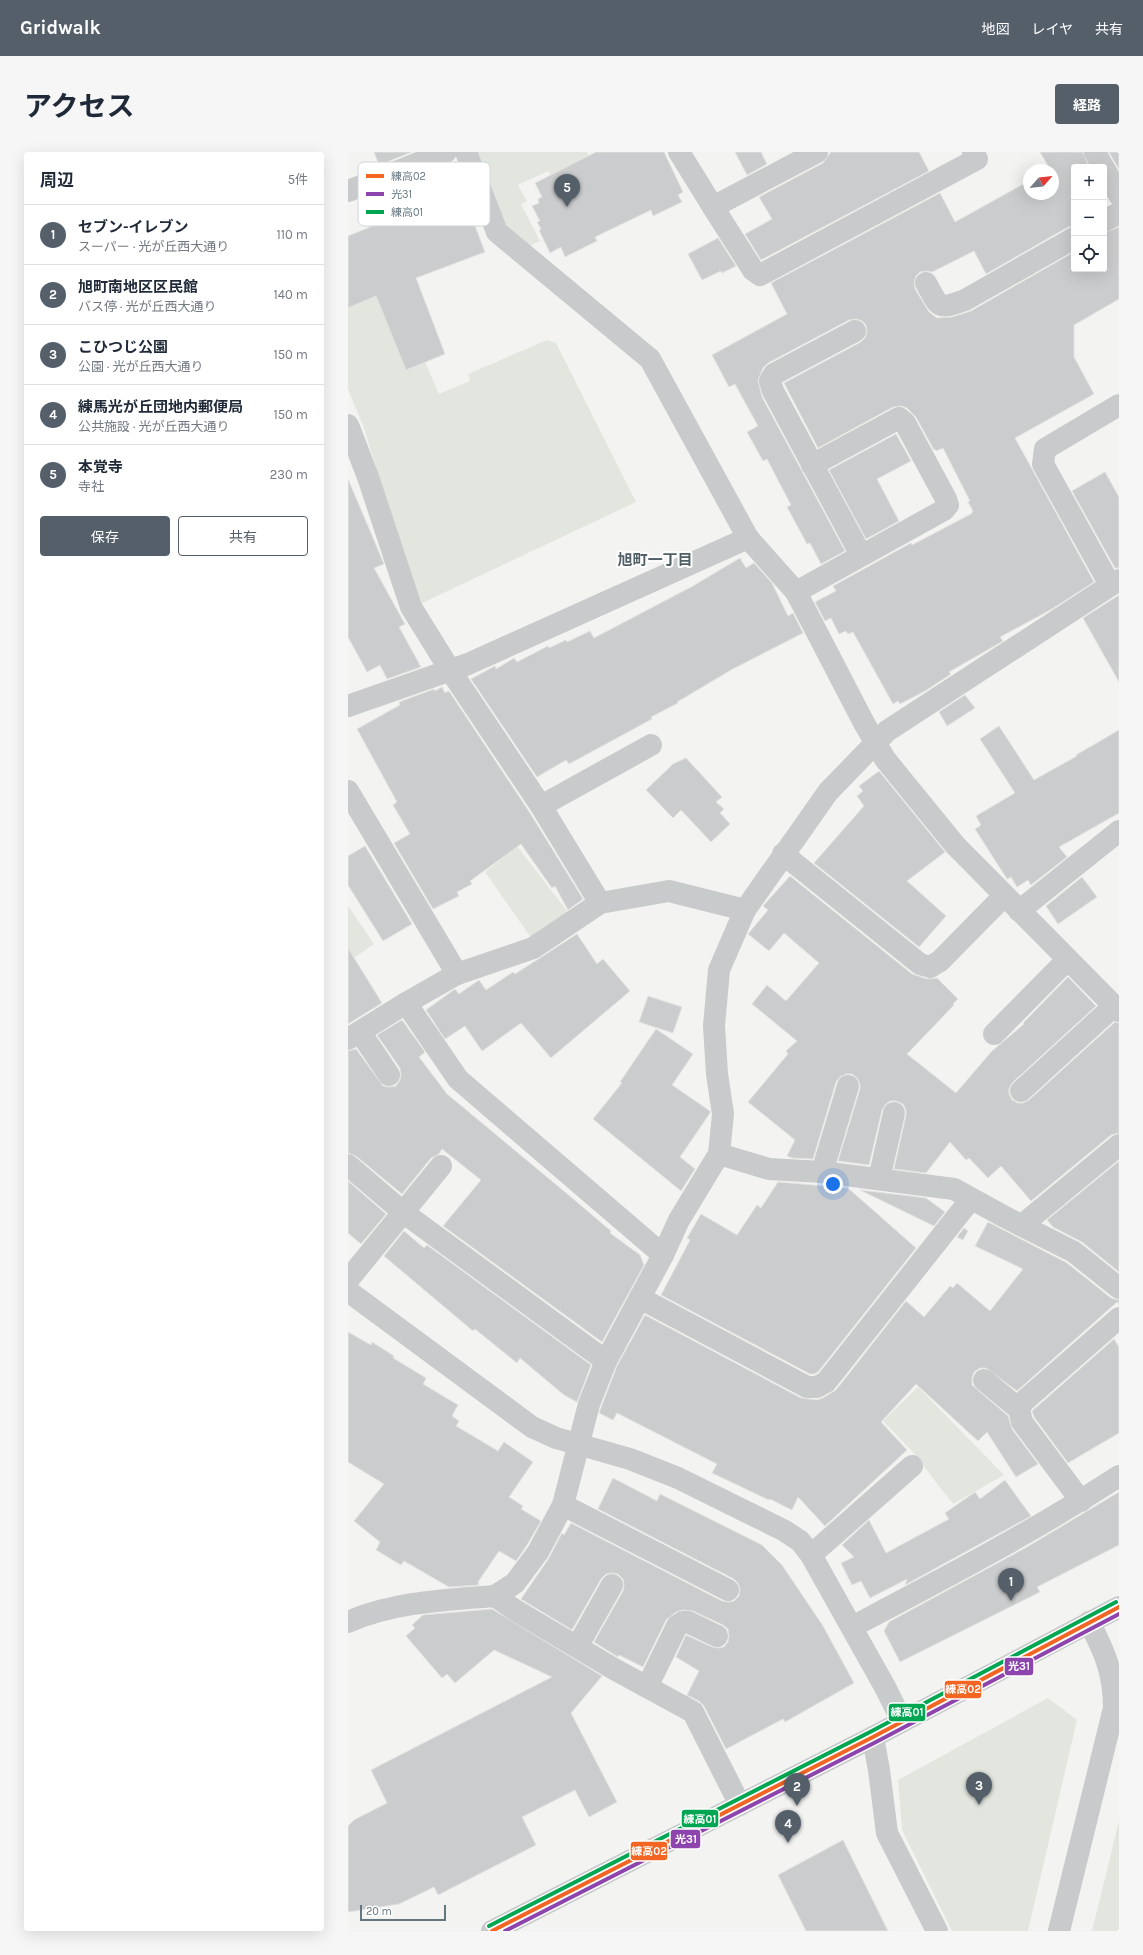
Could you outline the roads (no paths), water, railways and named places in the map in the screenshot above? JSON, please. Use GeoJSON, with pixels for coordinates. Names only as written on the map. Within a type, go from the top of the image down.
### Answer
{"type":"FeatureCollection","features":[{"type":"Feature","properties":{"kind":"street"},"geometry":{"type":"LineString","coordinates":[[421,162],[446,152]]}},
{"type":"Feature","properties":{"kind":"street"},"geometry":{"type":"LineString","coordinates":[[466,152],[470,162]]}},
{"type":"Feature","properties":{"kind":"street"},"geometry":{"type":"LineString","coordinates":[[679,152],[753,270],[760,275],[977,159],[973,152]]}},
{"type":"Feature","properties":{"kind":"street"},"geometry":{"type":"LineString","coordinates":[[713,207],[817,152]]}},
{"type":"Feature","properties":{"kind":"street"},"geometry":{"type":"LineString","coordinates":[[1094,152],[1102,164]]}},
{"type":"Feature","properties":{"kind":"street"},"geometry":{"type":"LineString","coordinates":[[1107,173],[1119,195]]}},
{"type":"Feature","properties":{"kind":"street"},"geometry":{"type":"LineString","coordinates":[[348,191],[358,187]]}},
{"type":"Feature","properties":{"kind":"street"},"geometry":{"type":"LineString","coordinates":[[1107,219],[1119,213]]}},
{"type":"Feature","properties":{"kind":"street"},"geometry":{"type":"LineString","coordinates":[[490,214],[497,232],[650,359],[748,538],[796,592],[875,744],[955,845],[1011,904],[1116,1009],[1021,1090]]}},
{"type":"Feature","properties":{"kind":"street"},"geometry":{"type":"LineString","coordinates":[[926,283],[937,303],[941,306],[947,306],[965,300],[1071,240]]}},
{"type":"Feature","properties":{"kind":"street"},"geometry":{"type":"LineString","coordinates":[[855,331],[774,374],[770,381],[773,391],[812,465],[862,555]]}},
{"type":"Feature","properties":{"kind":"street"},"geometry":{"type":"LineString","coordinates":[[348,1622],[379,1612],[413,1604],[495,1596],[515,1583],[538,1552],[563,1506],[588,1404],[606,1361],[663,1255],[679,1220],[719,1154],[723,1114],[717,1074],[714,1026],[719,970],[745,910],[828,792],[887,731],[1114,582],[1043,464],[1045,449],[1119,406]]}},
{"type":"Feature","properties":{"kind":"street"},"geometry":{"type":"LineString","coordinates":[[796,592],[944,510],[948,505],[905,423],[899,418],[812,465]]}},
{"type":"Feature","properties":{"kind":"street"},"geometry":{"type":"LineString","coordinates":[[348,425],[368,477],[411,607],[450,670],[541,806],[600,903]]}},
{"type":"Feature","properties":{"kind":"street"},"geometry":{"type":"LineString","coordinates":[[348,706],[468,664],[748,538]]}},
{"type":"Feature","properties":{"kind":"street"},"geometry":{"type":"LineString","coordinates":[[541,806],[650,745]]}},
{"type":"Feature","properties":{"kind":"street"},"geometry":{"type":"LineString","coordinates":[[348,791],[457,974]]}},
{"type":"Feature","properties":{"kind":"street"},"geometry":{"type":"LineString","coordinates":[[783,854],[920,964],[930,967],[940,961],[1011,904],[1119,831]]}},
{"type":"Feature","properties":{"kind":"street"},"geometry":{"type":"LineString","coordinates":[[389,1075],[354,1035],[457,974],[533,948],[600,903],[670,891],[745,910]]}},
{"type":"Feature","properties":{"kind":"street"},"geometry":{"type":"LineString","coordinates":[[994,1034],[1067,960]]}},
{"type":"Feature","properties":{"kind":"street"},"geometry":{"type":"LineString","coordinates":[[406,1003],[458,1079],[663,1255]]}},
{"type":"Feature","properties":{"kind":"street"},"geometry":{"type":"LineString","coordinates":[[822,1172],[848,1086]]}},
{"type":"Feature","properties":{"kind":"street"},"geometry":{"type":"LineString","coordinates":[[879,1179],[894,1113]]}},
{"type":"Feature","properties":{"kind":"street"},"geometry":{"type":"LineString","coordinates":[[1022,1225],[1119,1145]]}},
{"type":"Feature","properties":{"kind":"street"},"geometry":{"type":"LineString","coordinates":[[719,1154],[769,1169],[822,1172],[954,1189],[1074,1252],[1119,1288]]}},
{"type":"Feature","properties":{"kind":"street"},"geometry":{"type":"LineString","coordinates":[[348,1164],[404,1213],[606,1361]]}},
{"type":"Feature","properties":{"kind":"street"},"geometry":{"type":"LineString","coordinates":[[348,1280],[441,1166]]}},
{"type":"Feature","properties":{"kind":"street"},"geometry":{"type":"LineString","coordinates":[[640,1298],[807,1387],[817,1387],[826,1382],[971,1199]]}},
{"type":"Feature","properties":{"kind":"street"},"geometry":{"type":"LineString","coordinates":[[348,1291],[532,1427],[556,1438],[630,1459],[678,1478],[785,1531],[800,1541],[811,1555],[852,1627],[902,1721]]}},
{"type":"Feature","properties":{"kind":"street"},"geometry":{"type":"LineString","coordinates":[[1019,1409],[1023,1402],[1119,1318]]}},
{"type":"Feature","properties":{"kind":"street"},"geometry":{"type":"LineString","coordinates":[[984,1380],[1019,1409],[1022,1422],[1081,1501]]}},
{"type":"Feature","properties":{"kind":"street"},"geometry":{"type":"LineString","coordinates":[[811,1555],[912,1466]]}},
{"type":"Feature","properties":{"kind":"street"},"geometry":{"type":"LineString","coordinates":[[852,1627],[968,1566],[1081,1501],[1119,1476]]}},
{"type":"Feature","properties":{"kind":"street"},"geometry":{"type":"LineString","coordinates":[[563,1506],[728,1590]]}},
{"type":"Feature","properties":{"kind":"street"},"geometry":{"type":"LineString","coordinates":[[577,1647],[612,1585]]}},
{"type":"Feature","properties":{"kind":"street"},"geometry":{"type":"LineString","coordinates":[[495,1596],[515,1610],[577,1647],[693,1712],[740,1805]]}},
{"type":"Feature","properties":{"kind":"street"},"geometry":{"type":"LineString","coordinates":[[492,1931],[873,1737],[1119,1607]]}},
{"type":"Feature","properties":{"kind":"street"},"geometry":{"type":"LineString","coordinates":[[646,1687],[677,1626],[683,1622],[688,1622],[717,1636]]}},
{"type":"Feature","properties":{"kind":"street"},"geometry":{"type":"LineString","coordinates":[[1059,1931],[1114,1708],[1112,1672],[1103,1648],[1090,1622]]}},
{"type":"Feature","properties":{"kind":"street"},"geometry":{"type":"LineString","coordinates":[[873,1737],[887,1833],[937,1931]]}},
{"type":"Feature","properties":{"kind":"place","name":"本覚寺"},"geometry":{"type":"Point","coordinates":[567,207]}},
{"type":"Feature","properties":{"kind":"place","name":"セブン-イレブン"},"geometry":{"type":"Point","coordinates":[1011,1601]}},
{"type":"Feature","properties":{"kind":"place","name":"こひつじ公園"},"geometry":{"type":"Point","coordinates":[979,1805]}},
{"type":"Feature","properties":{"kind":"place","name":"旭町南地区区民館"},"geometry":{"type":"Point","coordinates":[797,1806]}},
{"type":"Feature","properties":{"kind":"place","name":"練馬光が丘団地内郵便局"},"geometry":{"type":"Point","coordinates":[788,1843]}},
{"type":"Feature","properties":{"kind":"district","name":"旭町一丁目"},"geometry":{"type":"Point","coordinates":[655,560]}}]}
